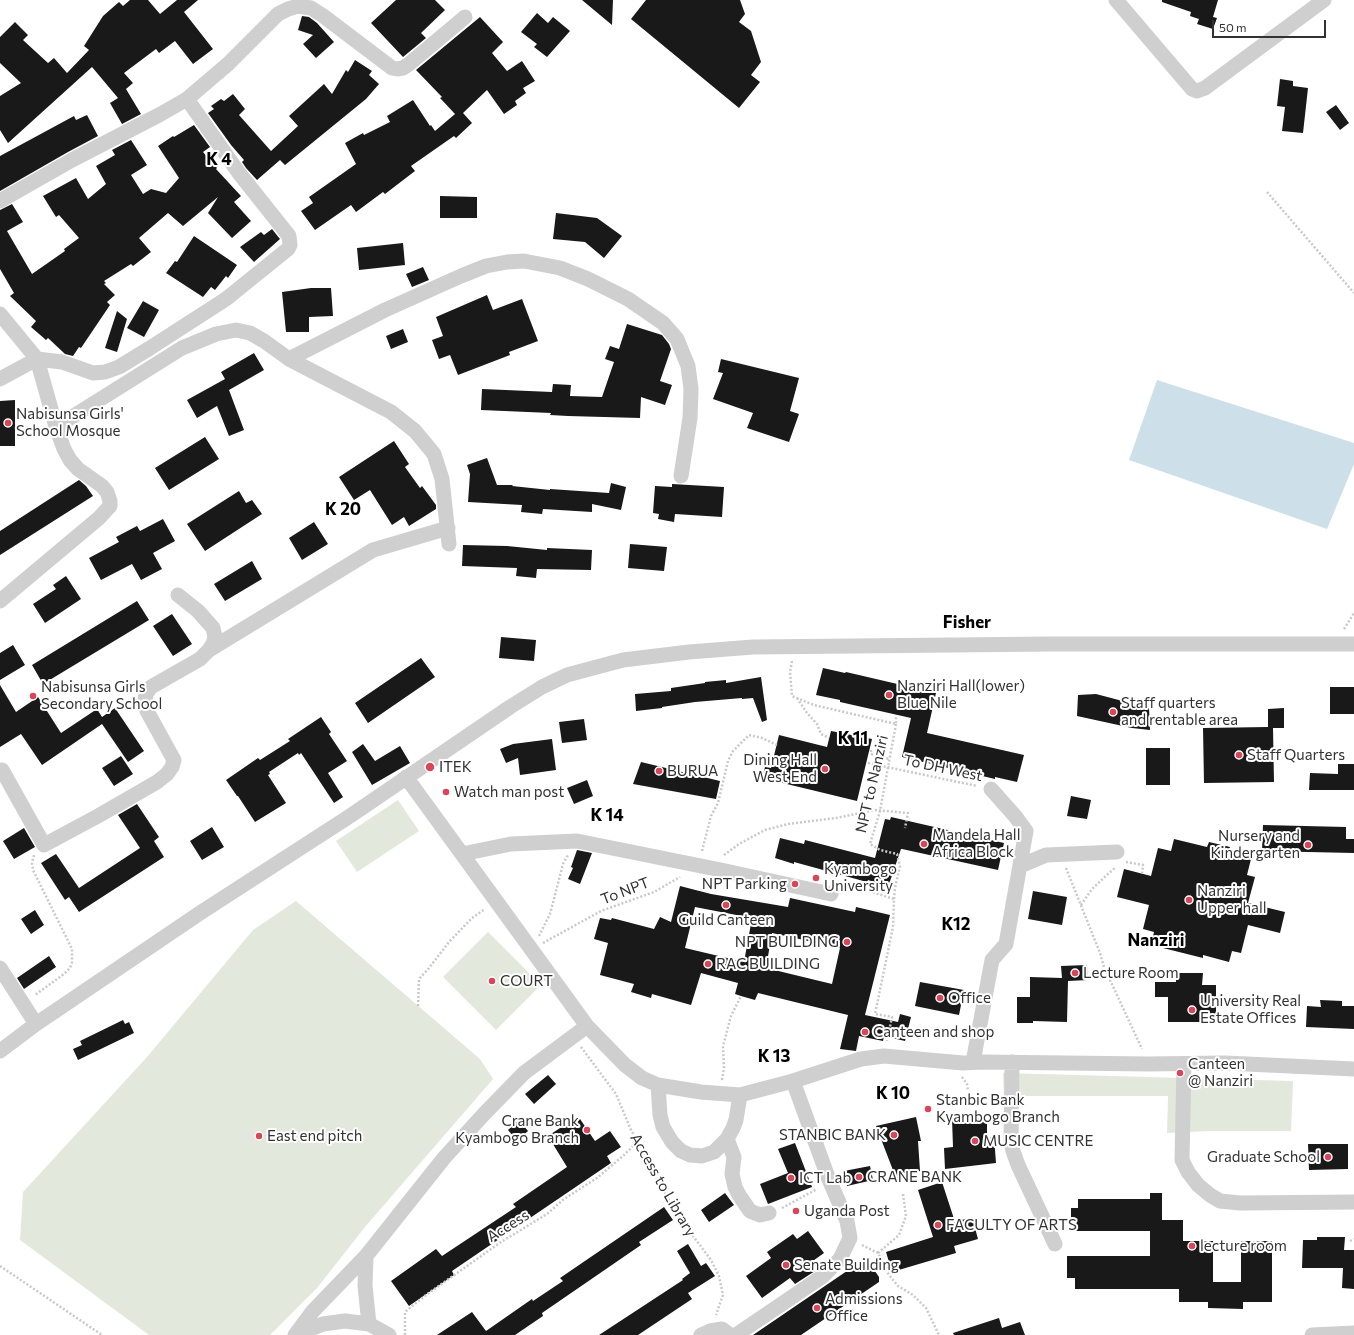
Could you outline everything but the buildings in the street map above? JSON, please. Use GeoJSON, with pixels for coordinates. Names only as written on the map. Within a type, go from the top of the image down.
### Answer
{"type":"FeatureCollection","features":[{"type":"Feature","properties":{"kind":"street"},"geometry":{"type":"LineString","coordinates":[[1116,0],[1192,88],[1197,91],[1205,88],[1324,0]]}},
{"type":"Feature","properties":{"kind":"street"},"geometry":{"type":"LineString","coordinates":[[0,201],[72,160],[187,99],[228,64],[278,14],[288,9],[298,6],[310,8],[322,14],[392,68],[397,69],[403,68],[409,64],[465,17]]}},
{"type":"Feature","properties":{"kind":"street"},"geometry":{"type":"LineString","coordinates":[[0,378],[37,359],[62,362],[93,373],[105,372],[119,366],[226,299],[284,253],[290,245],[289,236],[239,173],[187,99]]}},
{"type":"Feature","properties":{"kind":"street"},"geometry":{"type":"LineString","coordinates":[[289,359],[385,310],[486,266],[507,262],[524,261],[560,268],[588,279],[628,299],[664,323],[677,339],[688,366],[691,389],[690,418],[681,476]]}},
{"type":"Feature","properties":{"kind":"street"},"geometry":{"type":"LineString","coordinates":[[0,314],[37,359],[56,427],[64,449],[70,460],[78,469],[102,486],[107,492],[110,501],[110,506],[98,518],[0,601]]}},
{"type":"Feature","properties":{"kind":"street"},"geometry":{"type":"LineString","coordinates":[[56,427],[182,348],[216,334],[236,330],[250,333],[289,359],[391,412],[416,431],[434,454],[442,479],[449,544]]}},
{"type":"Feature","properties":{"kind":"street"},"geometry":{"type":"LineString","coordinates":[[209,650],[373,550],[448,528]]}},
{"type":"Feature","properties":{"kind":"street"},"geometry":{"type":"LineString","coordinates":[[2,770],[44,845],[157,782],[167,774],[172,767],[174,760],[147,711],[145,701],[146,694],[151,687],[200,659],[209,650],[215,637],[212,628],[198,611],[178,595]]}},
{"type":"Feature","properties":{"kind":"street"},"geometry":{"type":"LineString","coordinates":[[0,1051],[36,1024],[200,913],[350,816],[510,707],[542,687],[567,675],[623,660],[689,652],[753,647],[1354,644]]}},
{"type":"Feature","properties":{"kind":"street"},"geometry":{"type":"LineString","coordinates":[[406,778],[498,901],[587,1026],[625,1065],[642,1078],[658,1085],[719,1094],[740,1095],[793,1081],[861,1059],[884,1056],[963,1063],[1225,1064],[1354,1069]]}},
{"type":"Feature","properties":{"kind":"street"},"geometry":{"type":"LineString","coordinates":[[973,1062],[992,960],[1006,944],[1026,831],[991,789]]}},
{"type":"Feature","properties":{"kind":"street"},"geometry":{"type":"LineString","coordinates":[[462,854],[511,844],[577,841],[701,862],[830,894]]}},
{"type":"Feature","properties":{"kind":"street"},"geometry":{"type":"LineString","coordinates":[[1020,866],[1046,855],[1061,854],[1120,860]]}},
{"type":"Feature","properties":{"kind":"street"},"geometry":{"type":"LineString","coordinates":[[0,968],[36,1024]]}},
{"type":"Feature","properties":{"kind":"street"},"geometry":{"type":"LineString","coordinates":[[296,1335],[313,1311],[366,1256],[444,1158],[484,1114],[524,1073],[587,1026]]}},
{"type":"Feature","properties":{"kind":"street"},"geometry":{"type":"LineString","coordinates":[[1012,1062],[1011,1143],[1018,1165],[1056,1244]]}},
{"type":"Feature","properties":{"kind":"street"},"geometry":{"type":"LineString","coordinates":[[1184,1064],[1182,1160],[1188,1172],[1195,1181],[1210,1195],[1220,1201],[1240,1203],[1354,1202]]}},
{"type":"Feature","properties":{"kind":"street"},"geometry":{"type":"LineString","coordinates":[[736,1335],[823,1276],[840,1260],[850,1238],[847,1221],[829,1181],[793,1081]]}},
{"type":"Feature","properties":{"kind":"street"},"geometry":{"type":"LineString","coordinates":[[658,1085],[658,1104],[662,1127],[672,1142],[681,1151],[690,1155],[702,1156],[714,1152],[727,1139],[736,1120],[740,1095]]}},
{"type":"Feature","properties":{"kind":"street"},"geometry":{"type":"LineString","coordinates":[[727,1139],[734,1157],[732,1174],[735,1187],[739,1195],[750,1211],[760,1215],[769,1213]]}},
{"type":"Feature","properties":{"kind":"street"},"geometry":{"type":"LineString","coordinates":[[366,1256],[365,1286],[369,1324]]}},
{"type":"Feature","properties":{"kind":"street"},"geometry":{"type":"LineString","coordinates":[[296,1335],[323,1324],[345,1321],[369,1324],[389,1335]]}},
{"type":"Feature","properties":{"kind":"street"},"geometry":{"type":"LineString","coordinates":[[706,1333],[722,1329],[730,1335]]}},
{"type":"Feature","properties":{"kind":"street"},"geometry":{"type":"LineString","coordinates":[[1312,1335],[1354,1333]]}},
{"type":"Feature","properties":{"kind":"path"},"geometry":{"type":"LineString","coordinates":[[1267,192],[1354,293]]}},
{"type":"Feature","properties":{"kind":"path"},"geometry":{"type":"LineString","coordinates":[[794,646],[790,672],[792,696],[814,705],[896,724]]}},
{"type":"Feature","properties":{"kind":"path"},"geometry":{"type":"LineString","coordinates":[[797,698],[807,713],[817,724],[821,734],[829,738]]}},
{"type":"Feature","properties":{"kind":"path","name":"NPT to Nanziri"},"geometry":{"type":"LineString","coordinates":[[894,899],[900,866],[897,854],[880,850],[870,844],[880,811],[896,724],[896,715]]}},
{"type":"Feature","properties":{"kind":"path"},"geometry":{"type":"LineString","coordinates":[[701,862],[711,816],[718,803],[728,761],[733,751],[749,735],[762,738],[777,745]]}},
{"type":"Feature","properties":{"kind":"path"},"geometry":{"type":"LineString","coordinates":[[871,750],[871,754],[889,759]]}},
{"type":"Feature","properties":{"kind":"path","name":"To DH West"},"geometry":{"type":"LineString","coordinates":[[868,763],[991,789]]}},
{"type":"Feature","properties":{"kind":"path"},"geometry":{"type":"LineString","coordinates":[[24,1004],[64,974],[70,968],[72,962],[72,950],[32,863],[34,855],[44,845]]}},
{"type":"Feature","properties":{"kind":"path"},"geometry":{"type":"LineString","coordinates":[[1061,854],[1100,953],[1104,967],[1149,1064]]}},
{"type":"Feature","properties":{"kind":"path"},"geometry":{"type":"LineString","coordinates":[[1080,905],[1092,889],[1120,860],[1144,865],[1142,874]]}},
{"type":"Feature","properties":{"kind":"path","name":"To NPT"},"geometry":{"type":"LineString","coordinates":[[532,949],[601,911],[654,892],[693,869],[701,862]]}},
{"type":"Feature","properties":{"kind":"path"},"geometry":{"type":"LineString","coordinates":[[868,891],[894,899],[893,927],[875,1014],[892,1017],[884,1056]]}},
{"type":"Feature","properties":{"kind":"path"},"geometry":{"type":"LineString","coordinates":[[418,1006],[419,979],[430,968],[449,942],[472,918],[498,901]]}},
{"type":"Feature","properties":{"kind":"path"},"geometry":{"type":"LineString","coordinates":[[719,1094],[724,1068],[723,1046],[731,1016],[741,996]]}},
{"type":"Feature","properties":{"kind":"path","name":"Access to Library"},"geometry":{"type":"LineString","coordinates":[[574,1037],[616,1094],[637,1142],[644,1151],[651,1168],[678,1216],[711,1260],[719,1276],[723,1295],[706,1333]]}},
{"type":"Feature","properties":{"kind":"path","name":"Access"},"geometry":{"type":"LineString","coordinates":[[405,1335],[405,1312],[496,1246],[547,1214],[564,1199],[597,1178],[637,1142]]}},
{"type":"Feature","properties":{"kind":"path"},"geometry":{"type":"LineString","coordinates":[[769,1213],[813,1192],[829,1181]]}},
{"type":"Feature","properties":{"kind":"path"},"geometry":{"type":"LineString","coordinates":[[903,1194],[906,1216],[899,1234],[878,1253],[889,1275],[898,1286],[914,1295],[926,1308],[939,1335]]}},
{"type":"Feature","properties":{"kind":"path"},"geometry":{"type":"LineString","coordinates":[[1350,1242],[1354,1239]]}},
{"type":"Feature","properties":{"kind":"path"},"geometry":{"type":"LineString","coordinates":[[0,1266],[102,1335]]}},
{"type":"Feature","properties":{"kind":"shaded area"},"geometry":{"type":"Polygon","coordinates":[[[1157,380],[1354,443],[1354,464],[1327,529],[1129,460],[1157,380]]]}},
{"type":"Feature","properties":{"kind":"shaded area"},"geometry":{"type":"Polygon","coordinates":[[[398,800],[419,831],[357,872],[336,841],[398,800]]]}},
{"type":"Feature","properties":{"kind":"shaded area","name":"East end pitch"},"geometry":{"type":"Polygon","coordinates":[[[296,901],[480,1059],[493,1079],[365,1227],[317,1288],[270,1335],[149,1335],[20,1240],[23,1192],[147,1057],[253,930],[296,901]]]}},
{"type":"Feature","properties":{"kind":"shaded area","name":"COURT"},"geometry":{"type":"Polygon","coordinates":[[[488,932],[541,985],[496,1030],[443,977],[488,932]]]}},
{"type":"Feature","properties":{"kind":"shaded area"},"geometry":{"type":"Polygon","coordinates":[[[1003,1073],[1293,1081],[1291,1131],[1210,1131],[1167,1133],[1168,1096],[1004,1096],[1003,1073]]]}},
{"type":"Feature","properties":{"kind":"place","name":"Nabisunsa Girls' School Mosque"},"geometry":{"type":"Point","coordinates":[8,423]}},
{"type":"Feature","properties":{"kind":"place","name":"Nanziri Hall(lower) Blue Nile"},"geometry":{"type":"Point","coordinates":[889,695]}},
{"type":"Feature","properties":{"kind":"place","name":"Nabisunsa Girls Secondary School"},"geometry":{"type":"Point","coordinates":[33,696]}},
{"type":"Feature","properties":{"kind":"place","name":"Staff quarters and rentable area"},"geometry":{"type":"Point","coordinates":[1113,712]}},
{"type":"Feature","properties":{"kind":"place","name":"Staff Quarters"},"geometry":{"type":"Point","coordinates":[1239,755]}},
{"type":"Feature","properties":{"kind":"place","name":"ITEK"},"geometry":{"type":"Point","coordinates":[430,767]}},
{"type":"Feature","properties":{"kind":"place","name":"Dining Hall West End"},"geometry":{"type":"Point","coordinates":[825,769]}},
{"type":"Feature","properties":{"kind":"place","name":"BURUA"},"geometry":{"type":"Point","coordinates":[659,771]}},
{"type":"Feature","properties":{"kind":"place","name":"Watch man post"},"geometry":{"type":"Point","coordinates":[446,792]}},
{"type":"Feature","properties":{"kind":"place","name":"Mandela Hall Africa Block"},"geometry":{"type":"Point","coordinates":[924,844]}},
{"type":"Feature","properties":{"kind":"place","name":"Nursery and Kindergarten"},"geometry":{"type":"Point","coordinates":[1308,845]}},
{"type":"Feature","properties":{"kind":"place","name":"Kyambogo University"},"geometry":{"type":"Point","coordinates":[816,878]}},
{"type":"Feature","properties":{"kind":"place","name":"NPT Parking"},"geometry":{"type":"Point","coordinates":[795,884]}},
{"type":"Feature","properties":{"kind":"place","name":"Nanziri Upper hall"},"geometry":{"type":"Point","coordinates":[1189,900]}},
{"type":"Feature","properties":{"kind":"place","name":"Guild Canteen"},"geometry":{"type":"Point","coordinates":[726,905]}},
{"type":"Feature","properties":{"kind":"place","name":"NPT BUILDING"},"geometry":{"type":"Point","coordinates":[847,942]}},
{"type":"Feature","properties":{"kind":"place","name":"RAC BUILDING"},"geometry":{"type":"Point","coordinates":[708,964]}},
{"type":"Feature","properties":{"kind":"place","name":"Lecture Room"},"geometry":{"type":"Point","coordinates":[1075,973]}},
{"type":"Feature","properties":{"kind":"place","name":"COURT"},"geometry":{"type":"Point","coordinates":[492,981]}},
{"type":"Feature","properties":{"kind":"place","name":"Office"},"geometry":{"type":"Point","coordinates":[940,998]}},
{"type":"Feature","properties":{"kind":"place","name":"University Real Estate Offices"},"geometry":{"type":"Point","coordinates":[1192,1010]}},
{"type":"Feature","properties":{"kind":"place","name":"Canteen and shop"},"geometry":{"type":"Point","coordinates":[865,1032]}},
{"type":"Feature","properties":{"kind":"place","name":"Canteen @ Nanziri"},"geometry":{"type":"Point","coordinates":[1180,1073]}},
{"type":"Feature","properties":{"kind":"place","name":"Stanbic Bank Kyambogo Branch"},"geometry":{"type":"Point","coordinates":[928,1109]}},
{"type":"Feature","properties":{"kind":"place","name":"Crane Bank Kyambogo Branch"},"geometry":{"type":"Point","coordinates":[587,1130]}},
{"type":"Feature","properties":{"kind":"place","name":"STANBIC BANK"},"geometry":{"type":"Point","coordinates":[894,1135]}},
{"type":"Feature","properties":{"kind":"place","name":"East end pitch"},"geometry":{"type":"Point","coordinates":[259,1136]}},
{"type":"Feature","properties":{"kind":"place","name":"MUSIC CENTRE"},"geometry":{"type":"Point","coordinates":[975,1141]}},
{"type":"Feature","properties":{"kind":"place","name":"Graduate School"},"geometry":{"type":"Point","coordinates":[1328,1157]}},
{"type":"Feature","properties":{"kind":"place","name":"CRANE BANK"},"geometry":{"type":"Point","coordinates":[859,1177]}},
{"type":"Feature","properties":{"kind":"place","name":"ICT Lab"},"geometry":{"type":"Point","coordinates":[791,1178]}},
{"type":"Feature","properties":{"kind":"place","name":"Uganda Post"},"geometry":{"type":"Point","coordinates":[796,1211]}},
{"type":"Feature","properties":{"kind":"place","name":"FACULTY OF ARTS"},"geometry":{"type":"Point","coordinates":[938,1225]}},
{"type":"Feature","properties":{"kind":"place","name":"lecture room"},"geometry":{"type":"Point","coordinates":[1192,1246]}},
{"type":"Feature","properties":{"kind":"place","name":"Senate Building"},"geometry":{"type":"Point","coordinates":[786,1265]}},
{"type":"Feature","properties":{"kind":"place","name":"Admissions Office"},"geometry":{"type":"Point","coordinates":[817,1308]}},
{"type":"Feature","properties":{"kind":"district","name":"K 4"},"geometry":{"type":"Point","coordinates":[219,159]}},
{"type":"Feature","properties":{"kind":"district","name":"K 20"},"geometry":{"type":"Point","coordinates":[343,509]}},
{"type":"Feature","properties":{"kind":"district","name":"Fisher"},"geometry":{"type":"Point","coordinates":[967,622]}},
{"type":"Feature","properties":{"kind":"district","name":"K 11"},"geometry":{"type":"Point","coordinates":[853,738]}},
{"type":"Feature","properties":{"kind":"district","name":"K 14"},"geometry":{"type":"Point","coordinates":[607,815]}},
{"type":"Feature","properties":{"kind":"district","name":"K12"},"geometry":{"type":"Point","coordinates":[956,924]}},
{"type":"Feature","properties":{"kind":"district","name":"Nanziri"},"geometry":{"type":"Point","coordinates":[1156,940]}},
{"type":"Feature","properties":{"kind":"district","name":"K 13"},"geometry":{"type":"Point","coordinates":[774,1056]}},
{"type":"Feature","properties":{"kind":"district","name":"K 10"},"geometry":{"type":"Point","coordinates":[893,1093]}}]}
